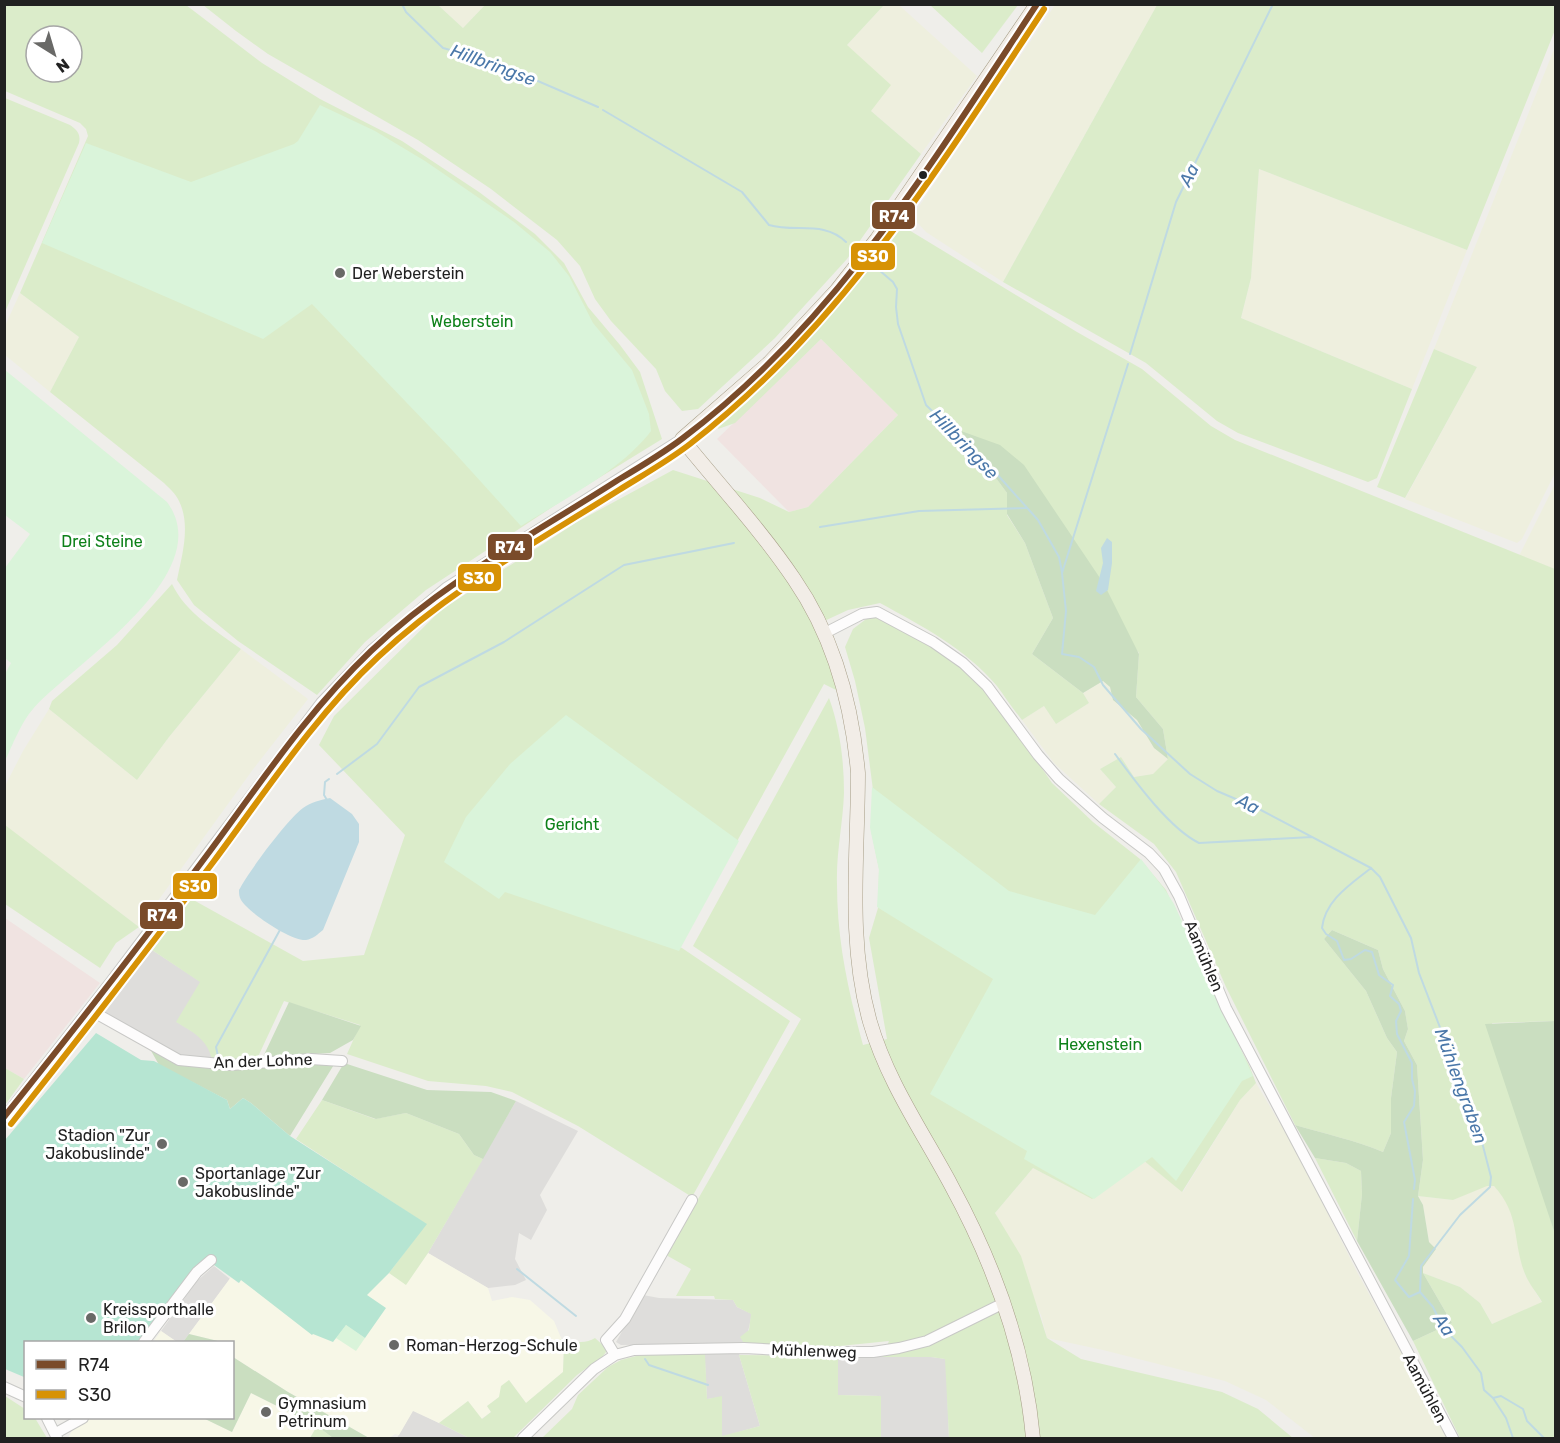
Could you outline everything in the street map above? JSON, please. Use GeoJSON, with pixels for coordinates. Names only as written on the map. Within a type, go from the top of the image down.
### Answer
{"type":"FeatureCollection","features":[{"type":"Feature","properties":{"kind":"main road"},"geometry":{"type":"LineString","coordinates":[[1033,1438],[1023,1368],[1004,1303],[984,1249],[972,1223],[902,1099],[870,1023],[856,946],[858,773],[854,736],[840,673],[825,633],[795,579],[682,439],[769,363],[837,290],[882,232],[1038,4]]}},
{"type":"Feature","properties":{"kind":"street"},"geometry":{"type":"LineString","coordinates":[[4,1118],[90,1010],[321,703],[373,649],[446,588],[682,439]]}},
{"type":"Feature","properties":{"kind":"street","name":"Aamühlen"},"geometry":{"type":"LineString","coordinates":[[825,633],[862,614],[877,612],[933,642],[963,663],[987,686],[1038,755],[1059,779],[1164,869],[1179,896],[1234,1023],[1453,1438]]}},
{"type":"Feature","properties":{"kind":"street","name":"An der Lohne"},"geometry":{"type":"LineString","coordinates":[[90,1010],[179,1060],[231,1065],[311,1059],[342,1061]]}},
{"type":"Feature","properties":{"kind":"street"},"geometry":{"type":"LineString","coordinates":[[615,1355],[606,1340],[625,1318],[692,1200]]}},
{"type":"Feature","properties":{"kind":"street"},"geometry":{"type":"LineString","coordinates":[[145,1341],[197,1272],[211,1260]]}},
{"type":"Feature","properties":{"kind":"street","name":"Mühlenweg"},"geometry":{"type":"LineString","coordinates":[[523,1438],[594,1369],[615,1355],[634,1350],[678,1348],[873,1352],[927,1341],[1004,1303]]}},
{"type":"Feature","properties":{"kind":"street"},"geometry":{"type":"LineString","coordinates":[[4,1387],[24,1396]]}},
{"type":"Feature","properties":{"kind":"street"},"geometry":{"type":"LineString","coordinates":[[48,1419],[56,1436],[82,1419]]}},
{"type":"Feature","properties":{"kind":"shaded area"},"geometry":{"type":"Polygon","coordinates":[[[438,5],[485,5],[463,28],[438,5]]]}},
{"type":"Feature","properties":{"kind":"shaded area"},"geometry":{"type":"Polygon","coordinates":[[[884,5],[899,5],[977,76],[921,154],[871,111],[847,45],[884,5]]]}},
{"type":"Feature","properties":{"kind":"shaded area"},"geometry":{"type":"Polygon","coordinates":[[[1055,5],[1157,5],[1003,282],[926,232],[912,217],[1055,5]]]}},
{"type":"Feature","properties":{"kind":"shaded area"},"geometry":{"type":"Polygon","coordinates":[[[1555,47],[1555,473],[1522,539],[1517,543],[1405,499],[1477,367],[1434,349],[1555,47]]]}},
{"type":"Feature","properties":{"kind":"shaded area"},"geometry":{"type":"Polygon","coordinates":[[[1259,169],[1467,250],[1412,389],[1241,318],[1251,278],[1259,169]]]}},
{"type":"Feature","properties":{"kind":"shaded area"},"geometry":{"type":"Polygon","coordinates":[[[20,293],[79,337],[50,392],[5,355],[5,326],[20,293]]]}},
{"type":"Feature","properties":{"kind":"shaded area"},"geometry":{"type":"Polygon","coordinates":[[[821,339],[898,415],[808,507],[789,512],[717,439],[821,339]]]}},
{"type":"Feature","properties":{"kind":"shaded area"},"geometry":{"type":"Polygon","coordinates":[[[1555,484],[1555,569],[1519,556],[1555,484]]]}},
{"type":"Feature","properties":{"kind":"shaded area"},"geometry":{"type":"Polygon","coordinates":[[[241,649],[308,699],[254,768],[139,927],[7,828],[4,788],[23,751],[49,709],[137,780],[241,649]]]}},
{"type":"Feature","properties":{"kind":"shaded area"},"geometry":{"type":"Polygon","coordinates":[[[1103,681],[1110,687],[1113,700],[1137,720],[1154,748],[1168,759],[1154,774],[1134,777],[1121,757],[1100,769],[1116,787],[1099,804],[1054,763],[1022,720],[1044,706],[1056,724],[1089,703],[1083,693],[1103,681]]]}},
{"type":"Feature","properties":{"kind":"shaded area"},"geometry":{"type":"Polygon","coordinates":[[[5,918],[100,983],[24,1079],[5,1068],[5,918]]]}},
{"type":"Feature","properties":{"kind":"shaded area"},"geometry":{"type":"Polygon","coordinates":[[[149,948],[201,982],[177,1022],[198,1035],[209,1047],[212,1059],[182,1058],[100,1011],[149,948]]]}},
{"type":"Feature","properties":{"kind":"shaded area"},"geometry":{"type":"Polygon","coordinates":[[[1256,1083],[1298,1154],[1357,1272],[1448,1438],[1315,1438],[1266,1400],[1225,1381],[1047,1338],[1041,1315],[995,1213],[1033,1168],[1092,1199],[1143,1160],[1183,1192],[1240,1100],[1256,1083]]]}},
{"type":"Feature","properties":{"kind":"shaded area"},"geometry":{"type":"Polygon","coordinates":[[[516,1101],[578,1131],[540,1195],[547,1210],[531,1240],[519,1233],[515,1259],[526,1280],[515,1285],[488,1288],[428,1253],[516,1101]]]}},
{"type":"Feature","properties":{"kind":"shaded area"},"geometry":{"type":"Polygon","coordinates":[[[1487,1185],[1494,1186],[1505,1199],[1513,1217],[1525,1275],[1542,1303],[1492,1324],[1480,1303],[1460,1287],[1423,1273],[1423,1267],[1436,1249],[1429,1242],[1423,1205],[1418,1196],[1453,1200],[1487,1185]]]}},
{"type":"Feature","properties":{"kind":"shaded area"},"geometry":{"type":"Polygon","coordinates":[[[428,1253],[488,1288],[492,1301],[512,1297],[530,1300],[554,1321],[564,1345],[563,1372],[526,1403],[509,1380],[499,1397],[487,1406],[491,1412],[481,1419],[468,1401],[439,1423],[413,1411],[399,1435],[395,1434],[389,1438],[369,1438],[288,1392],[234,1358],[234,1341],[218,1341],[189,1334],[231,1277],[238,1283],[241,1280],[313,1334],[366,1295],[389,1273],[406,1284],[428,1253]]]}},
{"type":"Feature","properties":{"kind":"shaded area"},"geometry":{"type":"Polygon","coordinates":[[[214,1266],[230,1279],[184,1341],[176,1341],[161,1331],[197,1281],[214,1266]]]}},
{"type":"Feature","properties":{"kind":"shaded area"},"geometry":{"type":"Polygon","coordinates":[[[643,1295],[659,1298],[733,1300],[737,1307],[752,1314],[745,1345],[739,1355],[760,1426],[721,1437],[722,1397],[707,1399],[704,1344],[621,1345],[616,1342],[643,1295]]]}},
{"type":"Feature","properties":{"kind":"shaded area"},"geometry":{"type":"Polygon","coordinates":[[[161,1331],[176,1341],[154,1341],[161,1331]]]}},
{"type":"Feature","properties":{"kind":"shaded area"},"geometry":{"type":"Polygon","coordinates":[[[838,1356],[946,1359],[949,1438],[881,1438],[881,1396],[838,1395],[838,1356]]]}},
{"type":"Feature","properties":{"kind":"shaded area","name":"Gymnasium Petrinum"},"geometry":{"type":"Polygon","coordinates":[[[251,1393],[317,1426],[310,1438],[68,1438],[74,1427],[86,1419],[205,1419],[232,1432],[251,1393]]]}},
{"type":"Feature","properties":{"kind":"shaded area"},"geometry":{"type":"Polygon","coordinates":[[[413,1410],[469,1438],[397,1438],[413,1410]]]}},
{"type":"Feature","properties":{"kind":"green space"},"geometry":{"type":"Polygon","coordinates":[[[4,5],[186,5],[262,63],[320,99],[402,141],[479,192],[535,234],[564,263],[588,307],[640,372],[662,439],[563,500],[426,590],[365,642],[317,695],[238,641],[194,605],[177,580],[185,530],[183,510],[176,496],[164,483],[50,392],[79,337],[20,293],[88,136],[86,129],[80,123],[5,91],[4,5]]]}},
{"type":"Feature","properties":{"kind":"green space"},"geometry":{"type":"Polygon","coordinates":[[[203,5],[438,5],[463,28],[485,5],[884,5],[847,45],[891,85],[871,111],[921,154],[847,259],[775,338],[698,409],[682,411],[665,391],[656,369],[611,321],[595,299],[580,266],[557,240],[491,189],[418,140],[268,54],[203,5]]]}},
{"type":"Feature","properties":{"kind":"green space"},"geometry":{"type":"Polygon","coordinates":[[[930,5],[1018,5],[982,53],[930,5]]]}},
{"type":"Feature","properties":{"kind":"green space"},"geometry":{"type":"Polygon","coordinates":[[[1157,5],[1555,5],[1555,30],[1467,250],[1259,169],[1251,278],[1241,318],[1412,389],[1377,478],[1368,482],[1238,433],[1217,421],[1146,363],[1003,282],[1157,5]]]}},
{"type":"Feature","properties":{"kind":"green space"},"geometry":{"type":"Polygon","coordinates":[[[5,98],[70,125],[78,132],[79,143],[5,312],[5,98]]]}},
{"type":"Feature","properties":{"kind":"green space","name":"Weberstein"},"geometry":{"type":"Polygon","coordinates":[[[320,105],[375,131],[425,161],[514,222],[550,252],[569,276],[593,323],[632,370],[649,414],[651,431],[635,449],[605,474],[521,526],[453,451],[312,304],[263,339],[42,243],[86,143],[191,182],[294,144],[320,105]]]}},
{"type":"Feature","properties":{"kind":"green space"},"geometry":{"type":"Polygon","coordinates":[[[899,224],[1142,369],[1211,426],[1235,440],[1555,569],[1555,1021],[1492,1023],[1555,1234],[1555,1438],[1460,1438],[1413,1341],[1452,1323],[1423,1273],[1460,1287],[1480,1303],[1492,1324],[1542,1302],[1525,1274],[1512,1218],[1503,1197],[1494,1186],[1487,1186],[1453,1200],[1418,1196],[1423,1160],[1417,1065],[1404,1041],[1408,1029],[1405,1011],[1383,969],[1378,950],[1332,930],[1324,939],[1366,991],[1387,1038],[1397,1052],[1391,1098],[1391,1133],[1383,1152],[1295,1125],[1226,987],[1176,872],[1154,844],[1099,804],[1116,787],[1100,769],[1121,757],[1134,777],[1153,774],[1168,759],[1163,729],[1136,697],[1139,653],[962,432],[1007,493],[1007,515],[1025,543],[1053,618],[1032,654],[1083,693],[1089,703],[1056,724],[1044,706],[1022,720],[997,686],[972,661],[943,639],[880,603],[848,610],[820,623],[838,691],[824,684],[679,946],[790,1021],[692,1197],[578,1126],[512,1092],[486,1086],[428,1081],[347,1054],[360,1025],[284,1001],[256,1061],[212,1059],[203,1041],[176,1022],[200,982],[149,948],[188,897],[303,961],[364,955],[405,835],[319,745],[334,716],[441,610],[577,522],[673,470],[760,498],[789,512],[808,507],[898,415],[821,339],[735,423],[718,429],[719,423],[795,351],[840,300],[899,224]]]}},
{"type":"Feature","properties":{"kind":"green space"},"geometry":{"type":"Polygon","coordinates":[[[1434,349],[1477,367],[1405,498],[1377,487],[1434,349]]]}},
{"type":"Feature","properties":{"kind":"green space","name":"Drei Steine"},"geometry":{"type":"Polygon","coordinates":[[[5,370],[167,502],[178,530],[174,558],[158,587],[135,616],[33,709],[21,727],[5,761],[5,674],[11,663],[5,658],[5,568],[30,534],[5,515],[5,370]]]}},
{"type":"Feature","properties":{"kind":"green space"},"geometry":{"type":"Polygon","coordinates":[[[961,431],[1000,445],[1024,465],[1104,584],[1139,654],[1136,697],[1163,729],[1168,759],[1154,748],[1137,720],[1113,700],[1110,687],[1103,681],[1083,693],[1032,654],[1053,618],[1025,543],[1007,514],[1007,493],[961,431]]]}},
{"type":"Feature","properties":{"kind":"green space"},"geometry":{"type":"Polygon","coordinates":[[[172,584],[193,612],[241,649],[137,780],[49,709],[52,701],[117,645],[172,584]]]}},
{"type":"Feature","properties":{"kind":"green space"},"geometry":{"type":"Polygon","coordinates":[[[870,616],[880,617],[963,666],[989,691],[1052,783],[1093,822],[1140,859],[1166,890],[1221,1013],[1256,1083],[1240,1100],[1182,1192],[1143,1160],[1092,1199],[1033,1168],[995,1213],[1021,1256],[1047,1338],[1081,1359],[1222,1392],[1258,1409],[1293,1438],[949,1438],[945,1359],[882,1357],[889,1341],[840,1346],[745,1345],[740,1337],[749,1330],[751,1314],[737,1307],[733,1300],[715,1299],[714,1296],[676,1296],[691,1269],[666,1255],[801,1019],[693,946],[829,698],[839,733],[843,769],[844,793],[837,884],[844,965],[863,1045],[887,1039],[869,938],[878,908],[879,869],[871,830],[873,790],[865,728],[845,647],[853,629],[870,616]]]}},
{"type":"Feature","properties":{"kind":"green space","name":"Gericht"},"geometry":{"type":"Polygon","coordinates":[[[566,715],[739,841],[679,951],[505,892],[499,899],[444,862],[466,817],[510,764],[566,715]]]}},
{"type":"Feature","properties":{"kind":"green space","name":"Hexenstein"},"geometry":{"type":"Polygon","coordinates":[[[872,787],[1009,891],[1095,915],[1141,859],[1165,890],[1174,904],[1253,1076],[1242,1081],[1176,1181],[1152,1157],[1094,1199],[1024,1159],[1027,1151],[930,1094],[993,979],[877,907],[879,870],[870,828],[872,787]]]}},
{"type":"Feature","properties":{"kind":"green space"},"geometry":{"type":"Polygon","coordinates":[[[5,825],[139,927],[116,943],[100,968],[5,904],[5,825]]]}},
{"type":"Feature","properties":{"kind":"green space"},"geometry":{"type":"Polygon","coordinates":[[[1332,930],[1378,950],[1383,969],[1405,1011],[1408,1029],[1404,1041],[1417,1065],[1423,1160],[1418,1196],[1423,1205],[1429,1242],[1436,1249],[1423,1267],[1423,1273],[1452,1323],[1413,1341],[1357,1241],[1362,1194],[1361,1171],[1346,1163],[1315,1158],[1295,1125],[1383,1152],[1391,1133],[1391,1098],[1397,1052],[1387,1038],[1366,991],[1324,939],[1332,930]]]}},
{"type":"Feature","properties":{"kind":"green space"},"geometry":{"type":"Polygon","coordinates":[[[289,1002],[361,1026],[353,1040],[330,1053],[263,1057],[289,1002]]]}},
{"type":"Feature","properties":{"kind":"green space"},"geometry":{"type":"Polygon","coordinates":[[[1556,1021],[1555,1234],[1485,1024],[1556,1021]]]}},
{"type":"Feature","properties":{"kind":"green space","name":"Sportanlage \"Zur Jakobuslinde\""},"geometry":{"type":"Polygon","coordinates":[[[96,1033],[141,1060],[154,1061],[227,1100],[230,1109],[243,1098],[290,1136],[427,1224],[389,1273],[367,1295],[386,1308],[365,1338],[346,1325],[333,1342],[312,1335],[241,1280],[239,1283],[214,1265],[208,1257],[138,1341],[24,1341],[24,1377],[5,1369],[5,1140],[96,1033]]]}},
{"type":"Feature","properties":{"kind":"green space"},"geometry":{"type":"Polygon","coordinates":[[[149,1047],[176,1062],[245,1069],[281,1062],[335,1063],[290,1136],[243,1098],[230,1109],[227,1100],[159,1065],[149,1047]]]}},
{"type":"Feature","properties":{"kind":"green space"},"geometry":{"type":"Polygon","coordinates":[[[344,1063],[427,1090],[491,1092],[516,1101],[483,1159],[474,1155],[459,1134],[406,1113],[376,1119],[322,1100],[344,1063]]]}},
{"type":"Feature","properties":{"kind":"green space"},"geometry":{"type":"Polygon","coordinates":[[[5,1068],[24,1079],[5,1105],[5,1068]]]}},
{"type":"Feature","properties":{"kind":"green space"},"geometry":{"type":"Polygon","coordinates":[[[322,1100],[375,1119],[406,1113],[459,1134],[474,1155],[483,1159],[428,1253],[406,1285],[389,1273],[426,1224],[296,1139],[322,1100]]]}},
{"type":"Feature","properties":{"kind":"green space"},"geometry":{"type":"Polygon","coordinates":[[[1315,1158],[1346,1163],[1361,1171],[1362,1194],[1357,1241],[1315,1158]]]}},
{"type":"Feature","properties":{"kind":"green space"},"geometry":{"type":"Polygon","coordinates":[[[346,1325],[365,1338],[356,1351],[336,1338],[346,1325]]]}},
{"type":"Feature","properties":{"kind":"green space"},"geometry":{"type":"Polygon","coordinates":[[[189,1334],[218,1341],[184,1341],[189,1334]]]}},
{"type":"Feature","properties":{"kind":"green space"},"geometry":{"type":"Polygon","coordinates":[[[595,1338],[606,1348],[603,1356],[577,1375],[513,1438],[469,1438],[439,1423],[468,1401],[482,1419],[491,1412],[487,1406],[499,1397],[501,1386],[509,1380],[526,1403],[563,1372],[564,1345],[560,1339],[583,1342],[595,1338]]]}},
{"type":"Feature","properties":{"kind":"green space"},"geometry":{"type":"Polygon","coordinates":[[[705,1354],[707,1399],[722,1396],[722,1436],[760,1426],[739,1355],[838,1356],[838,1395],[881,1396],[881,1438],[542,1438],[572,1409],[578,1395],[608,1367],[621,1360],[640,1355],[705,1354]]]}},
{"type":"Feature","properties":{"kind":"green space"},"geometry":{"type":"Polygon","coordinates":[[[234,1358],[288,1392],[369,1438],[333,1438],[317,1426],[251,1393],[232,1432],[205,1419],[234,1419],[234,1358]]]}},
{"type":"Feature","properties":{"kind":"green space"},"geometry":{"type":"Polygon","coordinates":[[[5,1396],[24,1408],[24,1419],[36,1419],[47,1438],[5,1438],[5,1396]]]}},
{"type":"Feature","properties":{"kind":"green space"},"geometry":{"type":"Polygon","coordinates":[[[317,1426],[333,1438],[310,1438],[317,1426]]]}},
{"type":"Feature","properties":{"kind":"water"},"geometry":{"type":"Polygon","coordinates":[[[1107,538],[1112,542],[1112,563],[1108,590],[1101,595],[1096,591],[1103,563],[1101,548],[1107,538]]]}},
{"type":"Feature","properties":{"kind":"water"},"geometry":{"type":"Polygon","coordinates":[[[330,798],[352,814],[359,824],[359,842],[323,930],[311,939],[299,939],[281,931],[252,912],[241,900],[239,890],[269,846],[296,814],[309,804],[330,798]]]}},
{"type":"Feature","properties":{"kind":"waterway","name":"Hillbringse"},"geometry":{"type":"LineString","coordinates":[[402,4],[406,12],[443,48],[494,62],[598,107]]}},
{"type":"Feature","properties":{"kind":"waterway","name":"Aa"},"geometry":{"type":"LineString","coordinates":[[1130,354],[1176,202],[1273,4]]}},
{"type":"Feature","properties":{"kind":"waterway","name":"Hillbringse"},"geometry":{"type":"LineString","coordinates":[[603,110],[742,192],[769,225],[819,229],[837,235],[846,242]]}},
{"type":"Feature","properties":{"kind":"waterway","name":"Hillbringse"},"geometry":{"type":"LineString","coordinates":[[879,270],[893,282],[897,289],[898,324],[926,405],[995,472],[1038,520],[1059,557],[1062,572]]}},
{"type":"Feature","properties":{"kind":"waterway","name":"Aa"},"geometry":{"type":"LineString","coordinates":[[1128,364],[1062,573],[1066,611],[1062,654],[1079,657],[1094,667],[1103,685],[1141,729],[1190,774],[1217,791],[1257,808],[1371,868],[1334,901],[1328,909],[1322,928],[1326,934],[1337,941],[1344,960],[1351,959],[1365,950],[1372,952],[1379,975],[1393,985],[1390,996],[1399,1004],[1401,1011],[1396,1021],[1397,1034],[1412,1063],[1415,1091],[1414,1106],[1404,1122],[1415,1180],[1414,1189]]}},
{"type":"Feature","properties":{"kind":"waterway"},"geometry":{"type":"LineString","coordinates":[[820,527],[919,511],[1026,508]]}},
{"type":"Feature","properties":{"kind":"waterway"},"geometry":{"type":"LineString","coordinates":[[337,774],[377,744],[419,687],[504,642],[624,565],[734,543]]}},
{"type":"Feature","properties":{"kind":"waterway","name":"Mühlengraben"},"geometry":{"type":"LineString","coordinates":[[1115,754],[1142,790],[1176,827],[1199,843],[1312,837]]}},
{"type":"Feature","properties":{"kind":"waterway"},"geometry":{"type":"LineString","coordinates":[[327,800],[324,795],[325,782],[329,779]]}},
{"type":"Feature","properties":{"kind":"waterway","name":"Mühlengraben"},"geometry":{"type":"LineString","coordinates":[[1371,868],[1380,877],[1411,938],[1419,973],[1476,1119],[1491,1177],[1490,1187],[1460,1215],[1421,1266],[1420,1292]]}},
{"type":"Feature","properties":{"kind":"waterway"},"geometry":{"type":"LineString","coordinates":[[219,1061],[216,1047],[281,928]]}},
{"type":"Feature","properties":{"kind":"waterway","name":"Aa"},"geometry":{"type":"LineString","coordinates":[[1413,1199],[1409,1256],[1395,1280],[1409,1297],[1420,1292],[1433,1307],[1443,1328],[1462,1347],[1481,1373],[1484,1390],[1493,1398],[1501,1396],[1523,1409],[1527,1421],[1544,1438]]}},
{"type":"Feature","properties":{"kind":"waterway"},"geometry":{"type":"LineString","coordinates":[[517,1269],[576,1316]]}},
{"type":"Feature","properties":{"kind":"waterway"},"geometry":{"type":"LineString","coordinates":[[645,1359],[649,1365],[708,1385]]}},
{"type":"Feature","properties":{"kind":"waterway","name":"Mühlengraben"},"geometry":{"type":"LineString","coordinates":[[1493,1398],[1506,1418],[1513,1438]]}},
{"type":"Feature","properties":{"kind":"transit line","name":"R74"},"geometry":{"type":"LineString","coordinates":[[4,1117],[157,921],[305,723],[348,674],[399,626],[459,580],[683,438],[737,393],[788,344],[834,292],[920,180],[1037,4]]}},
{"type":"Feature","properties":{"kind":"transit line","name":"S30"},"geometry":{"type":"LineString","coordinates":[[11,1124],[164,927],[312,729],[355,680],[406,632],[464,588],[690,444],[744,398],[795,349],[841,296],[927,184],[1044,9]]}},
{"type":"Feature","properties":{"kind":"place","name":"Der Weberstein"},"geometry":{"type":"Point","coordinates":[340,273]}},
{"type":"Feature","properties":{"kind":"place","name":"Stadion \"Zur Jakobuslinde\""},"geometry":{"type":"Point","coordinates":[162,1144]}},
{"type":"Feature","properties":{"kind":"place","name":"Sportanlage \"Zur Jakobuslinde\""},"geometry":{"type":"Point","coordinates":[183,1182]}},
{"type":"Feature","properties":{"kind":"place","name":"Kreissporthalle Brilon"},"geometry":{"type":"Point","coordinates":[91,1318]}},
{"type":"Feature","properties":{"kind":"place","name":"Roman-Herzog-Schule"},"geometry":{"type":"Point","coordinates":[394,1345]}},
{"type":"Feature","properties":{"kind":"place","name":"Gymnasium Petrinum"},"geometry":{"type":"Point","coordinates":[266,1412]}}]}
